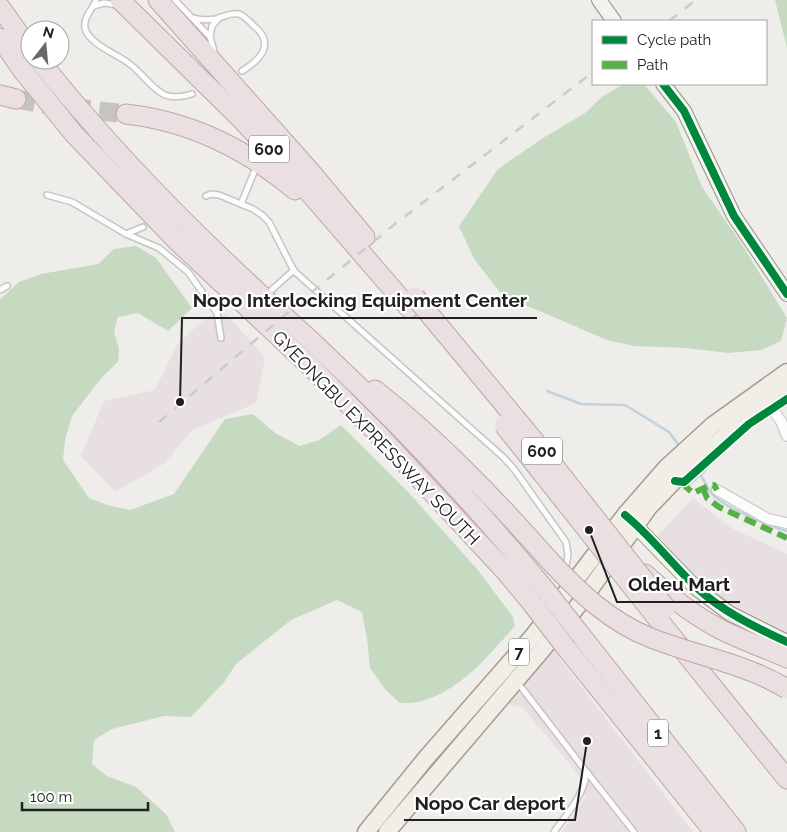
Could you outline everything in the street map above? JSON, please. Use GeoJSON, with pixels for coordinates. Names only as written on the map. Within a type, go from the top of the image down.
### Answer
{"type":"FeatureCollection","features":[{"type":"Feature","properties":{"kind":"highway","name":"600"},"geometry":{"type":"LineString","coordinates":[[158,0],[310,171],[412,303],[447,352],[665,608],[750,734],[787,779]]}},
{"type":"Feature","properties":{"kind":"highway","name":"600"},"geometry":{"type":"LineString","coordinates":[[126,6],[241,119],[412,303],[526,431],[787,760]]}},
{"type":"Feature","properties":{"kind":"highway"},"geometry":{"type":"LineString","coordinates":[[0,7],[20,35]]}},
{"type":"Feature","properties":{"kind":"highway","name":"GYEONGBU EXPRESSWAY SOUTH"},"geometry":{"type":"LineString","coordinates":[[0,38],[29,78],[87,148],[176,240],[311,367],[376,432],[507,573],[541,611],[568,648],[714,832]]}},
{"type":"Feature","properties":{"kind":"highway","name":"1"},"geometry":{"type":"LineString","coordinates":[[47,70],[68,97],[149,187],[359,388],[489,524],[555,588],[580,634],[736,832]]}},
{"type":"Feature","properties":{"kind":"highway"},"geometry":{"type":"LineString","coordinates":[[126,114],[158,119],[192,129],[231,146],[289,184],[348,236]]}},
{"type":"Feature","properties":{"kind":"highway"},"geometry":{"type":"LineString","coordinates":[[300,331],[400,409],[426,432],[486,491],[576,589],[620,622],[649,638],[739,667],[787,689]]}},
{"type":"Feature","properties":{"kind":"highway"},"geometry":{"type":"LineString","coordinates":[[665,608],[697,616],[719,629],[787,658]]}},
{"type":"Feature","properties":{"kind":"highway"},"geometry":{"type":"LineString","coordinates":[[750,734],[787,789]]}},
{"type":"Feature","properties":{"kind":"main road","name":"7"},"geometry":{"type":"LineString","coordinates":[[677,476],[695,440],[787,372]]}},
{"type":"Feature","properties":{"kind":"main road","name":"7"},"geometry":{"type":"LineString","coordinates":[[387,832],[511,673],[541,611],[630,520],[677,476],[709,456],[741,422],[787,390]]}},
{"type":"Feature","properties":{"kind":"main road","name":"7"},"geometry":{"type":"LineString","coordinates":[[366,832],[427,757],[581,602],[630,520]]}},
{"type":"Feature","properties":{"kind":"street"},"geometry":{"type":"LineString","coordinates":[[599,0],[613,20]]}},
{"type":"Feature","properties":{"kind":"street"},"geometry":{"type":"LineString","coordinates":[[664,85],[684,111],[734,216],[787,294]]}},
{"type":"Feature","properties":{"kind":"street"},"geometry":{"type":"LineString","coordinates":[[709,456],[748,424],[773,410],[787,399]]}},
{"type":"Feature","properties":{"kind":"street"},"geometry":{"type":"LineString","coordinates":[[773,410],[787,436]]}},
{"type":"Feature","properties":{"kind":"street"},"geometry":{"type":"LineString","coordinates":[[717,490],[768,519],[787,523]]}},
{"type":"Feature","properties":{"kind":"street"},"geometry":{"type":"LineString","coordinates":[[630,520],[696,588],[729,613],[787,642]]}},
{"type":"Feature","properties":{"kind":"lane"},"geometry":{"type":"LineString","coordinates":[[175,0],[210,37]]}},
{"type":"Feature","properties":{"kind":"lane"},"geometry":{"type":"LineString","coordinates":[[126,6],[95,3],[86,18],[85,27],[88,36],[136,68],[161,93],[176,97],[192,94]]}},
{"type":"Feature","properties":{"kind":"lane"},"geometry":{"type":"LineString","coordinates":[[192,18],[207,20],[233,14],[242,15],[258,28],[263,35],[264,48],[262,56],[242,72]]}},
{"type":"Feature","properties":{"kind":"lane"},"geometry":{"type":"LineString","coordinates":[[221,18],[213,24],[210,37],[212,49],[246,99]]}},
{"type":"Feature","properties":{"kind":"lane"},"geometry":{"type":"LineString","coordinates":[[241,204],[258,162]]}},
{"type":"Feature","properties":{"kind":"lane"},"geometry":{"type":"LineString","coordinates":[[47,195],[72,202],[126,234],[159,248],[188,272],[217,313],[221,338]]}},
{"type":"Feature","properties":{"kind":"lane"},"geometry":{"type":"LineString","coordinates":[[206,196],[219,195],[254,209],[269,222],[294,270],[514,469],[566,542],[568,548],[568,562],[541,611]]}},
{"type":"Feature","properties":{"kind":"lane"},"geometry":{"type":"LineString","coordinates":[[126,234],[143,228]]}},
{"type":"Feature","properties":{"kind":"lane"},"geometry":{"type":"LineString","coordinates":[[263,297],[294,270]]}},
{"type":"Feature","properties":{"kind":"lane"},"geometry":{"type":"LineString","coordinates":[[0,290],[7,286]]}},
{"type":"Feature","properties":{"kind":"lane"},"geometry":{"type":"LineString","coordinates":[[511,673],[634,832]]}},
{"type":"Feature","properties":{"kind":"lane"},"geometry":{"type":"LineString","coordinates":[[554,832],[582,790],[585,782],[585,770]]}},
{"type":"Feature","properties":{"kind":"shaded area"},"geometry":{"type":"Polygon","coordinates":[[[225,313],[265,357],[256,403],[192,430],[165,463],[115,492],[81,456],[104,401],[155,390],[177,345],[205,318],[225,313]]]}},
{"type":"Feature","properties":{"kind":"shaded area"},"geometry":{"type":"Polygon","coordinates":[[[693,498],[733,529],[787,554],[787,636],[754,621],[703,586],[656,538],[693,498]]]}},
{"type":"Feature","properties":{"kind":"shaded area"},"geometry":{"type":"Polygon","coordinates":[[[554,651],[693,832],[562,832],[586,797],[579,775],[523,708],[508,704],[503,706],[554,651]]]}},
{"type":"Feature","properties":{"kind":"green space"},"geometry":{"type":"Polygon","coordinates":[[[775,0],[787,0],[787,48],[775,0]]]}},
{"type":"Feature","properties":{"kind":"green space"},"geometry":{"type":"Polygon","coordinates":[[[622,85],[645,85],[676,122],[702,187],[741,243],[787,318],[781,341],[761,350],[728,353],[686,348],[634,346],[607,340],[502,295],[474,259],[459,226],[498,169],[543,138],[585,113],[603,96],[622,85]]]}},
{"type":"Feature","properties":{"kind":"green space"},"geometry":{"type":"Polygon","coordinates":[[[136,246],[156,258],[192,308],[168,331],[138,313],[118,317],[114,331],[119,349],[118,362],[102,377],[72,416],[65,440],[63,460],[89,498],[107,505],[130,510],[174,494],[225,419],[253,414],[275,433],[300,446],[319,440],[341,425],[409,493],[477,569],[513,617],[515,626],[473,671],[448,690],[419,702],[400,703],[385,689],[370,668],[362,612],[337,600],[291,620],[236,664],[225,681],[191,717],[164,716],[112,729],[94,740],[92,764],[107,776],[136,787],[166,814],[175,832],[0,832],[0,299],[19,282],[41,274],[98,264],[114,249],[136,246]]]}},
{"type":"Feature","properties":{"kind":"waterway"},"geometry":{"type":"LineString","coordinates":[[547,391],[581,404],[625,405],[669,432],[680,447]]}},
{"type":"Feature","properties":{"kind":"waterway"},"geometry":{"type":"LineString","coordinates":[[700,474],[717,499],[759,521],[787,531]]}},
{"type":"Feature","properties":{"kind":"tunnel"},"geometry":{"type":"LineString","coordinates":[[16,99],[126,114]]}},
{"type":"Feature","properties":{"kind":"railway"},"geometry":{"type":"LineString","coordinates":[[670,20],[696,0]]}},
{"type":"Feature","properties":{"kind":"railway"},"geometry":{"type":"LineString","coordinates":[[159,422],[395,224],[592,73]]}},
{"type":"Feature","properties":{"kind":"marked path"},"geometry":{"type":"LineString","coordinates":[[684,482],[685,486],[693,493],[711,485],[714,485],[717,490]]}},
{"type":"Feature","properties":{"kind":"marked path"},"geometry":{"type":"LineString","coordinates":[[703,488],[707,498],[719,507],[787,538]]}},
{"type":"Feature","properties":{"kind":"cycle path"},"geometry":{"type":"LineString","coordinates":[[664,85],[684,111],[734,216],[787,294]]}},
{"type":"Feature","properties":{"kind":"cycle path"},"geometry":{"type":"LineString","coordinates":[[675,481],[684,482],[749,424],[787,399]]}},
{"type":"Feature","properties":{"kind":"cycle path"},"geometry":{"type":"LineString","coordinates":[[625,515],[705,595],[739,618],[787,642]]}},
{"type":"Feature","properties":{"kind":"place","name":"Nopo Interlocking Equipment Center"},"geometry":{"type":"Point","coordinates":[180,402]}},
{"type":"Feature","properties":{"kind":"place","name":"Oldeu Mart"},"geometry":{"type":"Point","coordinates":[589,530]}},
{"type":"Feature","properties":{"kind":"place","name":"Nopo Car deport"},"geometry":{"type":"Point","coordinates":[587,741]}}]}
